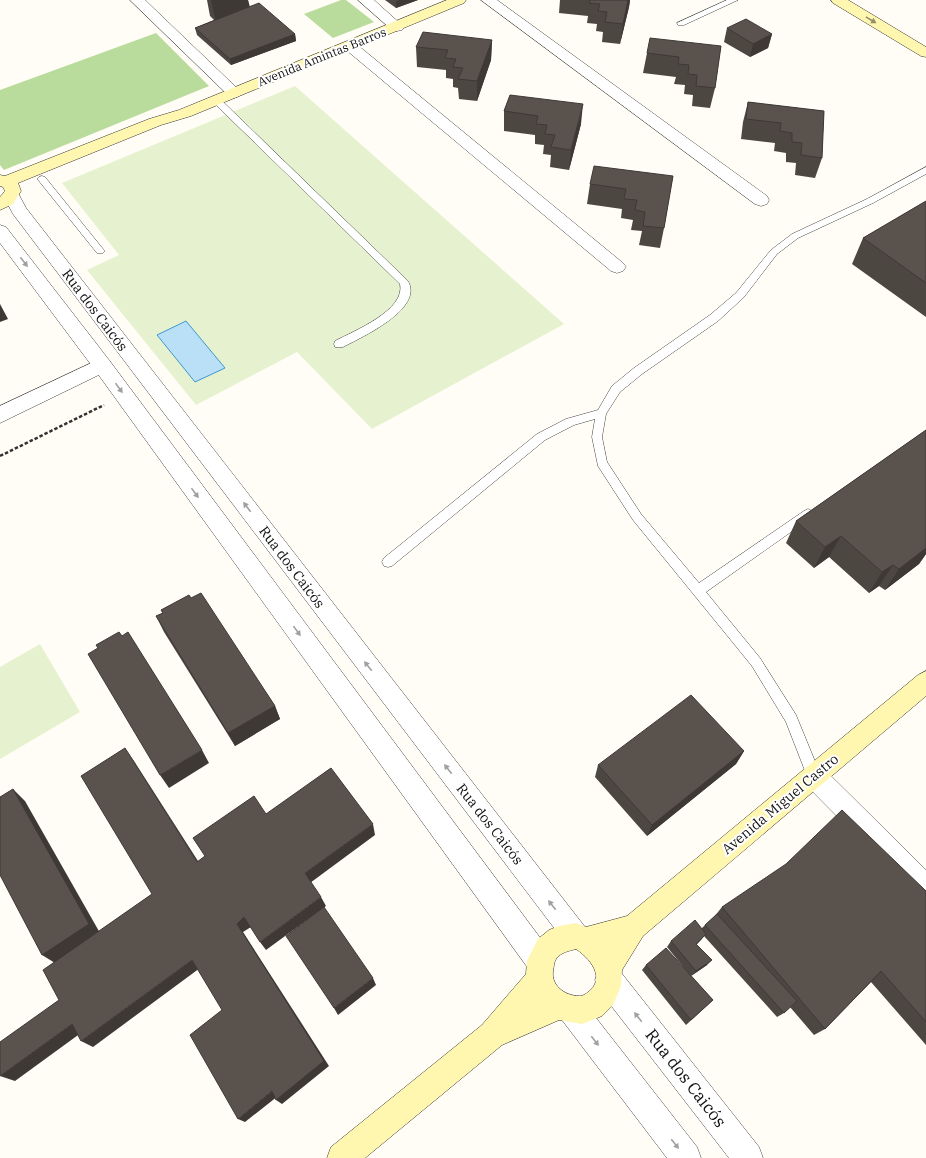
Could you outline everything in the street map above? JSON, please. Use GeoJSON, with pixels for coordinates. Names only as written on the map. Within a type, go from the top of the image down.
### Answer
{"type":"FeatureCollection","features":[{"type":"Feature","properties":{"kind":"main road","name":"Avenida Amintas Barros"},"geometry":{"type":"LineString","coordinates":[[5,187],[155,122],[185,113],[397,27],[459,0]]}},
{"type":"Feature","properties":{"kind":"main road"},"geometry":{"type":"LineString","coordinates":[[838,0],[926,53]]}},
{"type":"Feature","properties":{"kind":"main road","name":"Avenida Amintas Barros"},"geometry":{"type":"LineString","coordinates":[[5,187],[42,179],[140,138],[185,113]]}},
{"type":"Feature","properties":{"kind":"main road","name":"Avenida Miguel Castro"},"geometry":{"type":"LineString","coordinates":[[608,974],[634,927],[926,682]]}},
{"type":"Feature","properties":{"kind":"main road","name":"Avenida Miguel Castro"},"geometry":{"type":"LineString","coordinates":[[582,938],[634,927]]}},
{"type":"Feature","properties":{"kind":"main road"},"geometry":{"type":"LineString","coordinates":[[342,1158],[492,1035],[539,970],[548,947],[556,940],[566,937],[582,938],[597,946],[604,956],[608,974],[606,990],[592,1006],[582,1010],[565,1008],[550,1000],[543,990],[539,970]]}},
{"type":"Feature","properties":{"kind":"main road"},"geometry":{"type":"LineString","coordinates":[[492,1035],[565,1008]]}},
{"type":"Feature","properties":{"kind":"street"},"geometry":{"type":"LineString","coordinates":[[137,0],[234,93]]}},
{"type":"Feature","properties":{"kind":"street"},"geometry":{"type":"LineString","coordinates":[[365,0],[397,27]]}},
{"type":"Feature","properties":{"kind":"street"},"geometry":{"type":"LineString","coordinates":[[488,0],[761,200]]}},
{"type":"Feature","properties":{"kind":"street"},"geometry":{"type":"LineString","coordinates":[[350,46],[617,267]]}},
{"type":"Feature","properties":{"kind":"street","name":"Rua dos Caicós"},"geometry":{"type":"LineString","coordinates":[[5,187],[19,210],[311,591],[582,938]]}},
{"type":"Feature","properties":{"kind":"street","name":"Rua dos Caicós"},"geometry":{"type":"LineString","coordinates":[[0,231],[124,395],[282,610],[539,970]]}},
{"type":"Feature","properties":{"kind":"street"},"geometry":{"type":"LineString","coordinates":[[0,415],[102,366]]}},
{"type":"Feature","properties":{"kind":"street"},"geometry":{"type":"LineString","coordinates":[[282,610],[311,591]]}},
{"type":"Feature","properties":{"kind":"street"},"geometry":{"type":"LineString","coordinates":[[814,776],[926,888]]}},
{"type":"Feature","properties":{"kind":"street","name":"Rua dos Caicós"},"geometry":{"type":"LineString","coordinates":[[608,974],[748,1158]]}},
{"type":"Feature","properties":{"kind":"street"},"geometry":{"type":"LineString","coordinates":[[565,1008],[686,1158]]}},
{"type":"Feature","properties":{"kind":"lane"},"geometry":{"type":"LineString","coordinates":[[681,23],[734,0]]}},
{"type":"Feature","properties":{"kind":"lane"},"geometry":{"type":"LineString","coordinates":[[216,100],[405,283],[406,292],[402,303],[393,312],[339,344]]}},
{"type":"Feature","properties":{"kind":"lane"},"geometry":{"type":"LineString","coordinates":[[814,776],[791,719],[772,686],[756,662],[637,517],[602,463],[597,437],[602,414],[616,390],[638,370],[714,318],[740,295],[774,252],[795,236],[870,201],[926,170]]}},
{"type":"Feature","properties":{"kind":"lane"},"geometry":{"type":"LineString","coordinates":[[42,179],[100,251]]}},
{"type":"Feature","properties":{"kind":"lane"},"geometry":{"type":"LineString","coordinates":[[388,562],[541,437],[559,426],[580,417],[602,414]]}},
{"type":"Feature","properties":{"kind":"lane"},"geometry":{"type":"LineString","coordinates":[[697,591],[819,507]]}},
{"type":"Feature","properties":{"kind":"path"},"geometry":{"type":"LineString","coordinates":[[0,456],[124,395]]}},
{"type":"Feature","properties":{"kind":"green space"},"geometry":{"type":"Polygon","coordinates":[[[341,0],[346,0],[374,22],[333,38],[304,14],[341,0]]]}},
{"type":"Feature","properties":{"kind":"green space"},"geometry":{"type":"Polygon","coordinates":[[[156,33],[209,86],[4,170],[0,165],[0,90],[156,33]]]}},
{"type":"Feature","properties":{"kind":"green space"},"geometry":{"type":"Polygon","coordinates":[[[295,86],[564,324],[372,429],[297,352],[196,405],[87,270],[119,255],[62,183],[295,86]]]}},
{"type":"Feature","properties":{"kind":"green space"},"geometry":{"type":"Polygon","coordinates":[[[40,644],[80,712],[0,759],[0,667],[40,644]]]}},
{"type":"Feature","properties":{"kind":"water"},"geometry":{"type":"Polygon","coordinates":[[[186,321],[225,368],[195,382],[157,335],[186,321]]]}},
{"type":"Feature","properties":{"kind":"building"},"geometry":{"type":"Polygon","coordinates":[[[590,0],[628,0],[623,24],[605,22],[607,12],[598,11],[600,4],[589,3],[590,0]]]}},
{"type":"Feature","properties":{"kind":"building"},"geometry":{"type":"Polygon","coordinates":[[[259,3],[295,34],[230,59],[195,28],[259,3]]]}},
{"type":"Feature","properties":{"kind":"building"},"geometry":{"type":"Polygon","coordinates":[[[746,19],[772,34],[753,44],[727,28],[746,19]]]}},
{"type":"Feature","properties":{"kind":"building"},"geometry":{"type":"Polygon","coordinates":[[[423,32],[492,40],[477,81],[458,79],[463,68],[453,67],[456,59],[445,58],[448,50],[416,47],[423,32]]]}},
{"type":"Feature","properties":{"kind":"building"},"geometry":{"type":"Polygon","coordinates":[[[650,38],[721,46],[715,88],[696,86],[697,75],[688,74],[689,65],[678,64],[679,57],[647,53],[650,38]]]}},
{"type":"Feature","properties":{"kind":"building"},"geometry":{"type":"Polygon","coordinates":[[[510,95],[583,104],[571,150],[551,147],[555,135],[545,134],[547,125],[536,124],[538,116],[504,111],[510,95]]]}},
{"type":"Feature","properties":{"kind":"building"},"geometry":{"type":"Polygon","coordinates":[[[748,102],[824,111],[822,158],[801,155],[802,143],[792,142],[792,133],[780,131],[781,123],[746,119],[748,102]]]}},
{"type":"Feature","properties":{"kind":"building"},"geometry":{"type":"Polygon","coordinates":[[[594,166],[673,176],[664,228],[643,226],[645,212],[635,210],[637,200],[624,199],[626,189],[590,184],[594,166]]]}},
{"type":"Feature","properties":{"kind":"building"},"geometry":{"type":"Polygon","coordinates":[[[926,201],[926,283],[863,238],[926,201]]]}},
{"type":"Feature","properties":{"kind":"building"},"geometry":{"type":"Polygon","coordinates":[[[926,430],[926,548],[899,569],[893,565],[882,572],[841,536],[825,547],[796,521],[926,430]]]}},
{"type":"Feature","properties":{"kind":"building"},"geometry":{"type":"Polygon","coordinates":[[[201,593],[275,706],[228,733],[156,616],[163,613],[161,610],[189,595],[191,598],[201,593]]]}},
{"type":"Feature","properties":{"kind":"building"},"geometry":{"type":"Polygon","coordinates":[[[119,632],[122,636],[128,632],[202,750],[160,775],[88,654],[98,648],[96,645],[119,632]]]}},
{"type":"Feature","properties":{"kind":"building"},"geometry":{"type":"Polygon","coordinates":[[[691,695],[744,751],[652,825],[598,765],[691,695]]]}},
{"type":"Feature","properties":{"kind":"building"},"geometry":{"type":"Polygon","coordinates":[[[125,748],[197,862],[205,856],[193,838],[254,796],[266,814],[331,768],[373,824],[305,873],[321,897],[260,942],[244,917],[237,924],[324,1061],[276,1100],[272,1091],[238,1119],[190,1035],[222,1010],[192,960],[81,1041],[72,1024],[0,1076],[0,1042],[59,1000],[43,970],[152,894],[81,776],[125,748]]]}},
{"type":"Feature","properties":{"kind":"building"},"geometry":{"type":"Polygon","coordinates":[[[13,789],[89,924],[42,955],[0,875],[0,797],[13,789]]]}},
{"type":"Feature","properties":{"kind":"building"},"geometry":{"type":"Polygon","coordinates":[[[842,810],[926,891],[926,1022],[881,971],[825,1029],[722,907],[786,864],[842,810]]]}},
{"type":"Feature","properties":{"kind":"building"},"geometry":{"type":"Polygon","coordinates":[[[324,907],[373,978],[334,1008],[286,936],[324,907]]]}},
{"type":"Feature","properties":{"kind":"building"},"geometry":{"type":"Polygon","coordinates":[[[717,914],[797,1001],[784,1013],[705,925],[717,914]]]}},
{"type":"Feature","properties":{"kind":"building"},"geometry":{"type":"Polygon","coordinates":[[[695,920],[706,934],[696,944],[712,960],[696,971],[671,941],[695,920]]]}},
{"type":"Feature","properties":{"kind":"building"},"geometry":{"type":"Polygon","coordinates":[[[666,948],[713,1000],[691,1020],[646,965],[666,948]]]}}]}
